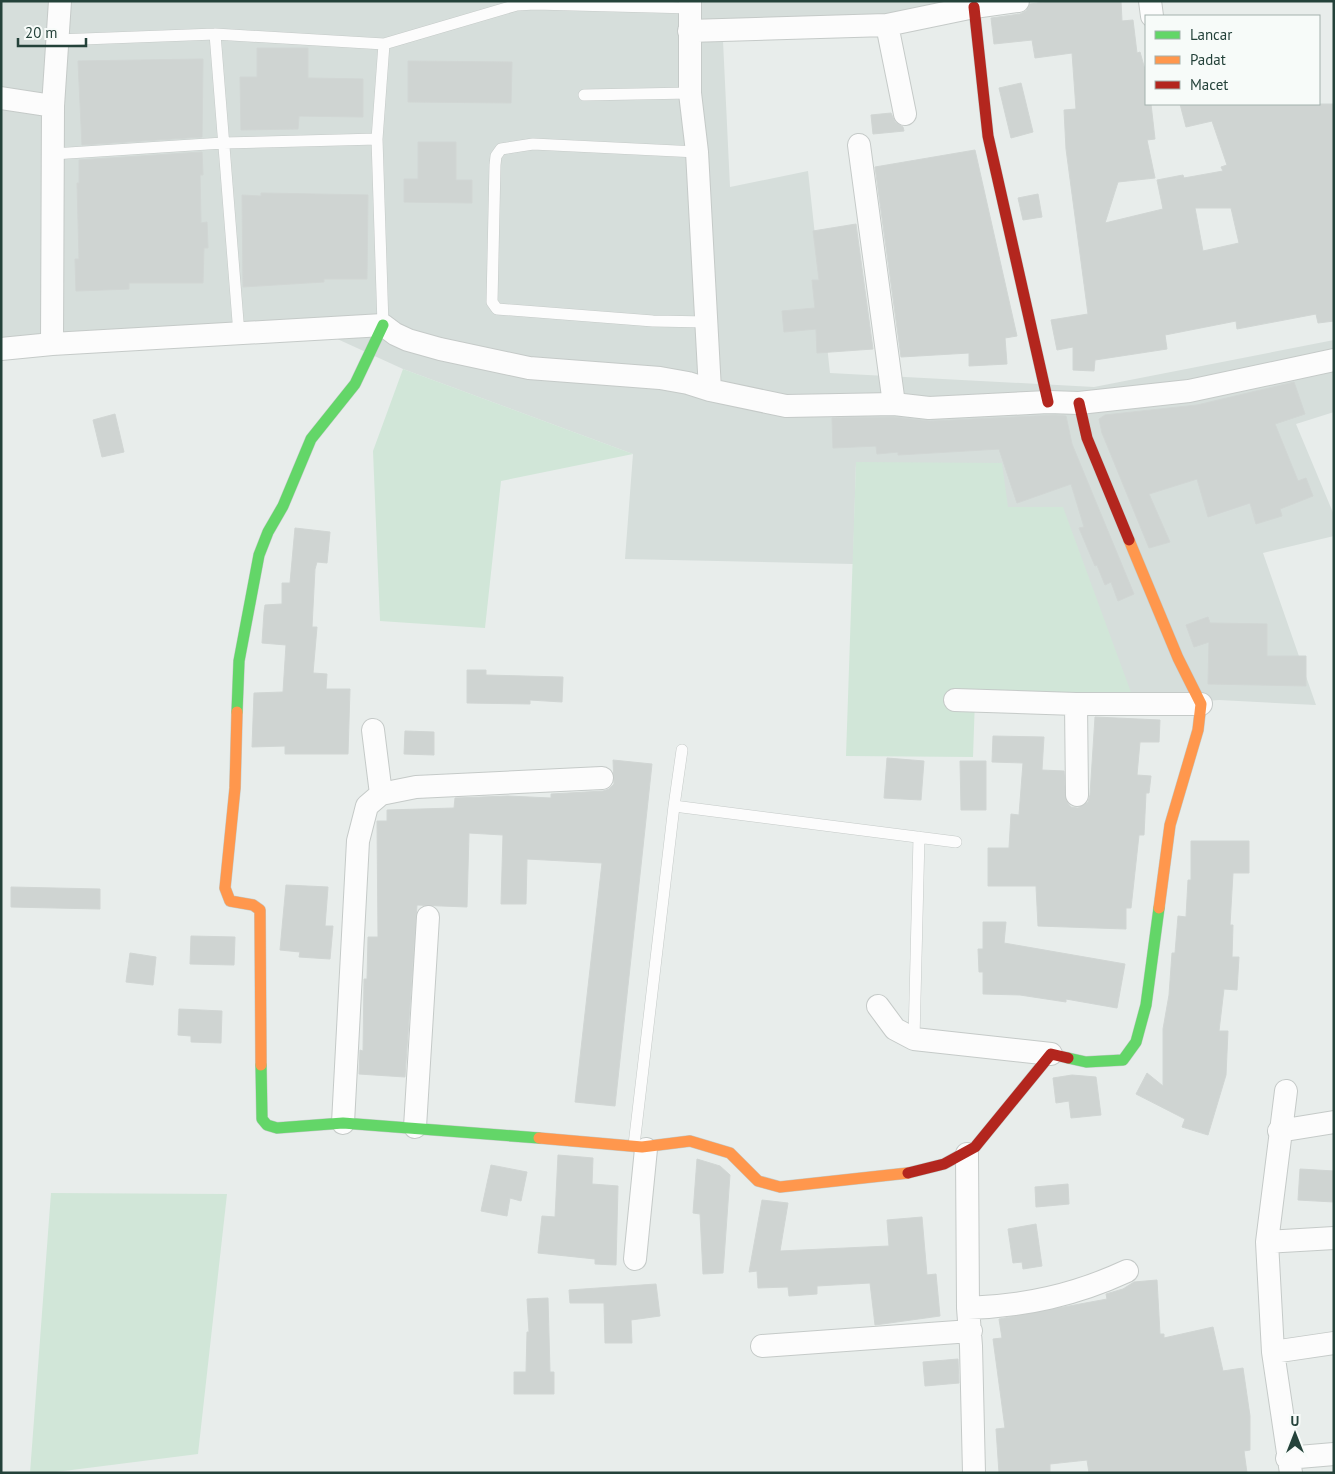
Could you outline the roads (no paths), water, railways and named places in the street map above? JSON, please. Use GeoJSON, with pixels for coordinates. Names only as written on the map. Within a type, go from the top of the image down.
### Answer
{"type":"FeatureCollection","features":[{"type":"Feature","properties":{"kind":"street"},"geometry":{"type":"LineString","coordinates":[[52,344],[53,106],[60,1]]}},
{"type":"Feature","properties":{"kind":"street"},"geometry":{"type":"LineString","coordinates":[[689,31],[887,25],[974,4],[1018,1]]}},
{"type":"Feature","properties":{"kind":"street"},"geometry":{"type":"LineString","coordinates":[[1150,1],[1152,15]]}},
{"type":"Feature","properties":{"kind":"street"},"geometry":{"type":"LineString","coordinates":[[690,4],[690,93],[697,152],[708,322],[710,390]]}},
{"type":"Feature","properties":{"kind":"street"},"geometry":{"type":"LineString","coordinates":[[974,4],[988,136],[1048,402]]}},
{"type":"Feature","properties":{"kind":"street"},"geometry":{"type":"LineString","coordinates":[[887,25],[905,114]]}},
{"type":"Feature","properties":{"kind":"street"},"geometry":{"type":"LineString","coordinates":[[1,98],[53,106]]}},
{"type":"Feature","properties":{"kind":"street"},"geometry":{"type":"LineString","coordinates":[[859,146],[894,404]]}},
{"type":"Feature","properties":{"kind":"street"},"geometry":{"type":"LineString","coordinates":[[383,325],[355,384],[310,439],[283,506],[268,532],[259,555],[239,661],[234,788],[225,882],[228,899],[236,903],[253,905],[260,910],[262,1119],[267,1125],[277,1128],[343,1123],[415,1127],[640,1147],[688,1140],[732,1154],[752,1177],[762,1183],[782,1187],[879,1178],[935,1167],[967,1154],[996,1123],[1051,1054]]}},
{"type":"Feature","properties":{"kind":"street"},"geometry":{"type":"LineString","coordinates":[[1,349],[52,344],[383,325],[395,334],[432,347],[529,368],[660,378],[786,406],[822,407],[894,404],[929,408],[1048,402],[1079,403],[1189,391],[1334,360]]}},
{"type":"Feature","properties":{"kind":"street"},"geometry":{"type":"LineString","coordinates":[[878,1006],[894,1028],[914,1039],[1051,1054],[1086,1062],[1123,1060],[1136,1042],[1146,1005],[1156,946],[1170,825],[1198,730],[1201,704],[1178,658],[1114,506],[1087,438],[1079,403]]}},
{"type":"Feature","properties":{"kind":"street"},"geometry":{"type":"LineString","coordinates":[[955,700],[1076,704],[1201,704]]}},
{"type":"Feature","properties":{"kind":"street"},"geometry":{"type":"LineString","coordinates":[[1076,704],[1077,796]]}},
{"type":"Feature","properties":{"kind":"street"},"geometry":{"type":"LineString","coordinates":[[373,730],[380,794]]}},
{"type":"Feature","properties":{"kind":"street"},"geometry":{"type":"LineString","coordinates":[[343,1123],[358,841],[367,806],[380,794],[416,787],[602,778]]}},
{"type":"Feature","properties":{"kind":"street"},"geometry":{"type":"LineString","coordinates":[[415,1127],[428,917]]}},
{"type":"Feature","properties":{"kind":"street"},"geometry":{"type":"LineString","coordinates":[[1286,1091],[1279,1131],[1267,1242],[1273,1352],[1289,1465],[1334,1454]]}},
{"type":"Feature","properties":{"kind":"street"},"geometry":{"type":"LineString","coordinates":[[1279,1131],[1334,1122]]}},
{"type":"Feature","properties":{"kind":"street"},"geometry":{"type":"LineString","coordinates":[[635,1258],[640,1147]]}},
{"type":"Feature","properties":{"kind":"street"},"geometry":{"type":"LineString","coordinates":[[967,1154],[968,1308],[974,1473]]}},
{"type":"Feature","properties":{"kind":"street"},"geometry":{"type":"LineString","coordinates":[[1267,1242],[1334,1238]]}},
{"type":"Feature","properties":{"kind":"street"},"geometry":{"type":"LineString","coordinates":[[968,1308],[1027,1303],[1089,1287],[1127,1271]]}},
{"type":"Feature","properties":{"kind":"street"},"geometry":{"type":"LineString","coordinates":[[762,1346],[970,1331]]}},
{"type":"Feature","properties":{"kind":"street"},"geometry":{"type":"LineString","coordinates":[[1273,1352],[1334,1344]]}},
{"type":"Feature","properties":{"kind":"lane"},"geometry":{"type":"LineString","coordinates":[[57,40],[215,34],[384,44],[502,9],[535,2],[690,4]]}},
{"type":"Feature","properties":{"kind":"lane"},"geometry":{"type":"LineString","coordinates":[[215,34],[239,334]]}},
{"type":"Feature","properties":{"kind":"lane"},"geometry":{"type":"LineString","coordinates":[[383,325],[377,140],[384,44]]}},
{"type":"Feature","properties":{"kind":"lane"},"geometry":{"type":"LineString","coordinates":[[584,95],[690,93]]}},
{"type":"Feature","properties":{"kind":"lane"},"geometry":{"type":"LineString","coordinates":[[53,154],[223,143],[377,140]]}},
{"type":"Feature","properties":{"kind":"lane"},"geometry":{"type":"LineString","coordinates":[[697,152],[533,144],[501,149],[496,156],[495,164],[492,302],[497,309],[654,321],[708,322]]}},
{"type":"Feature","properties":{"kind":"lane"},"geometry":{"type":"LineString","coordinates":[[640,1147],[674,806],[682,750]]}},
{"type":"Feature","properties":{"kind":"lane"},"geometry":{"type":"LineString","coordinates":[[674,806],[956,842]]}},
{"type":"Feature","properties":{"kind":"lane"},"geometry":{"type":"LineString","coordinates":[[914,1039],[919,837]]}}]}
